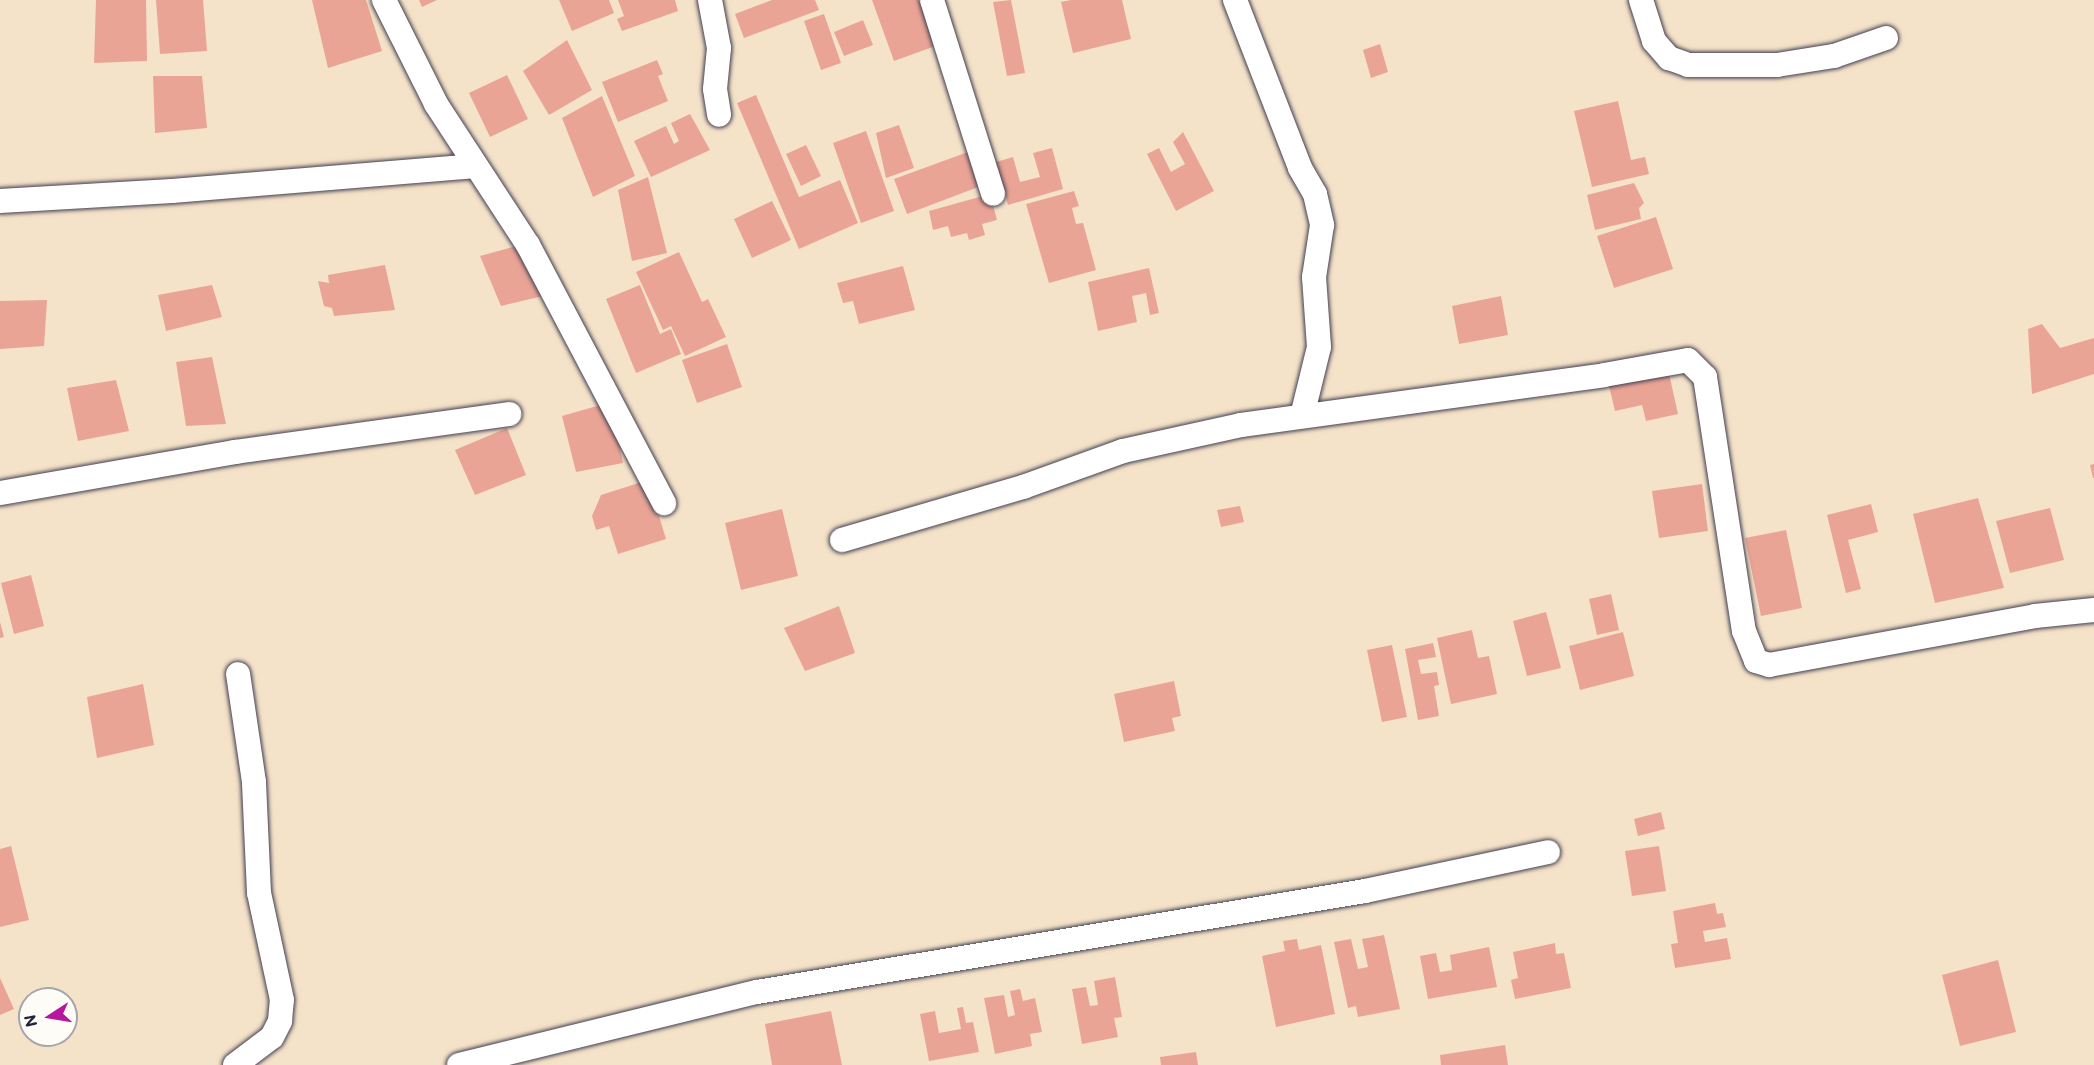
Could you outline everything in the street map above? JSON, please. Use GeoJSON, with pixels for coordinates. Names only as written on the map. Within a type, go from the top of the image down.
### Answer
{"type":"FeatureCollection","features":[{"type":"Feature","properties":{"kind":"street"},"geometry":{"type":"LineString","coordinates":[[384,0],[436,104],[528,245],[664,503]]}},
{"type":"Feature","properties":{"kind":"street"},"geometry":{"type":"LineString","coordinates":[[710,0],[719,48],[716,89],[719,115]]}},
{"type":"Feature","properties":{"kind":"street"},"geometry":{"type":"LineString","coordinates":[[932,0],[993,194]]}},
{"type":"Feature","properties":{"kind":"street"},"geometry":{"type":"LineString","coordinates":[[1236,0],[1300,168],[1315,194],[1322,225],[1314,277],[1319,347],[1302,416]]}},
{"type":"Feature","properties":{"kind":"street"},"geometry":{"type":"LineString","coordinates":[[1641,0],[1654,41],[1669,58],[1688,65],[1777,65],[1834,56],[1886,38]]}},
{"type":"Feature","properties":{"kind":"street"},"geometry":{"type":"LineString","coordinates":[[0,201],[172,191],[476,166]]}},
{"type":"Feature","properties":{"kind":"street"},"geometry":{"type":"LineString","coordinates":[[842,540],[1023,488],[1123,451],[1302,416],[1604,375],[1688,360],[1705,377],[1744,631],[1756,661],[1768,665],[2035,616],[2094,610]]}},
{"type":"Feature","properties":{"kind":"street"},"geometry":{"type":"LineString","coordinates":[[0,493],[235,452],[509,414]]}},
{"type":"Feature","properties":{"kind":"street"},"geometry":{"type":"LineString","coordinates":[[235,1065],[272,1037],[280,1021],[282,1000],[259,893],[254,782],[238,674]]}},
{"type":"Feature","properties":{"kind":"street"},"geometry":{"type":"LineString","coordinates":[[459,1065],[757,992],[1365,891],[1548,852]]}},
{"type":"Feature","properties":{"kind":"building"},"geometry":{"type":"Polygon","coordinates":[[[96,0],[146,0],[147,61],[94,63],[96,0]]]}},
{"type":"Feature","properties":{"kind":"building"},"geometry":{"type":"Polygon","coordinates":[[[156,0],[203,0],[207,51],[160,54],[156,0]]]}},
{"type":"Feature","properties":{"kind":"building"},"geometry":{"type":"Polygon","coordinates":[[[312,0],[366,0],[382,51],[328,68],[312,0]]]}},
{"type":"Feature","properties":{"kind":"building"},"geometry":{"type":"Polygon","coordinates":[[[419,0],[437,0],[422,7],[419,0]]]}},
{"type":"Feature","properties":{"kind":"building"},"geometry":{"type":"Polygon","coordinates":[[[559,0],[609,0],[614,13],[572,31],[559,0]]]}},
{"type":"Feature","properties":{"kind":"building"},"geometry":{"type":"Polygon","coordinates":[[[618,0],[675,0],[678,11],[622,31],[617,19],[624,16],[618,0]]]}},
{"type":"Feature","properties":{"kind":"building"},"geometry":{"type":"Polygon","coordinates":[[[772,0],[815,0],[819,10],[744,38],[735,14],[772,0]]]}},
{"type":"Feature","properties":{"kind":"building"},"geometry":{"type":"Polygon","coordinates":[[[872,0],[925,0],[941,44],[894,61],[872,0]]]}},
{"type":"Feature","properties":{"kind":"building"},"geometry":{"type":"Polygon","coordinates":[[[1011,0],[1025,73],[1007,76],[993,2],[1011,0]]]}},
{"type":"Feature","properties":{"kind":"building"},"geometry":{"type":"Polygon","coordinates":[[[1122,0],[1131,39],[1073,53],[1061,2],[1122,0]]]}},
{"type":"Feature","properties":{"kind":"building"},"geometry":{"type":"Polygon","coordinates":[[[824,14],[841,63],[821,70],[804,21],[824,14]]]}},
{"type":"Feature","properties":{"kind":"building"},"geometry":{"type":"Polygon","coordinates":[[[863,20],[873,45],[844,56],[834,32],[863,20]]]}},
{"type":"Feature","properties":{"kind":"building"},"geometry":{"type":"Polygon","coordinates":[[[567,40],[592,90],[549,115],[523,71],[567,40]]]}},
{"type":"Feature","properties":{"kind":"building"},"geometry":{"type":"Polygon","coordinates":[[[1380,44],[1388,72],[1371,78],[1363,50],[1380,44]]]}},
{"type":"Feature","properties":{"kind":"building"},"geometry":{"type":"Polygon","coordinates":[[[657,60],[663,74],[658,76],[668,101],[618,122],[602,82],[657,60]]]}},
{"type":"Feature","properties":{"kind":"building"},"geometry":{"type":"Polygon","coordinates":[[[507,75],[528,119],[490,137],[469,93],[507,75]]]}},
{"type":"Feature","properties":{"kind":"building"},"geometry":{"type":"Polygon","coordinates":[[[153,76],[202,76],[207,128],[155,133],[153,76]]]}},
{"type":"Feature","properties":{"kind":"building"},"geometry":{"type":"Polygon","coordinates":[[[756,95],[799,197],[840,180],[858,223],[799,249],[737,103],[756,95]]]}},
{"type":"Feature","properties":{"kind":"building"},"geometry":{"type":"Polygon","coordinates":[[[602,96],[635,176],[593,197],[562,118],[602,96]]]}},
{"type":"Feature","properties":{"kind":"building"},"geometry":{"type":"Polygon","coordinates":[[[1618,101],[1631,160],[1645,157],[1649,174],[1592,187],[1574,111],[1618,101]]]}},
{"type":"Feature","properties":{"kind":"building"},"geometry":{"type":"Polygon","coordinates":[[[690,114],[710,150],[651,177],[634,141],[666,126],[674,144],[679,141],[671,123],[690,114]]]}},
{"type":"Feature","properties":{"kind":"building"},"geometry":{"type":"Polygon","coordinates":[[[899,125],[914,168],[886,178],[876,133],[899,125]]]}},
{"type":"Feature","properties":{"kind":"building"},"geometry":{"type":"Polygon","coordinates":[[[866,131],[894,211],[861,223],[833,143],[866,131]]]}},
{"type":"Feature","properties":{"kind":"building"},"geometry":{"type":"Polygon","coordinates":[[[1183,132],[1214,191],[1176,211],[1147,154],[1159,148],[1171,172],[1185,164],[1173,142],[1183,132]]]}},
{"type":"Feature","properties":{"kind":"building"},"geometry":{"type":"Polygon","coordinates":[[[806,145],[821,176],[801,186],[786,154],[806,145]]]}},
{"type":"Feature","properties":{"kind":"building"},"geometry":{"type":"Polygon","coordinates":[[[1052,148],[1063,189],[1008,205],[996,162],[1013,157],[1020,182],[1040,177],[1033,153],[1052,148]]]}},
{"type":"Feature","properties":{"kind":"building"},"geometry":{"type":"Polygon","coordinates":[[[968,152],[981,186],[907,214],[894,179],[968,152]]]}},
{"type":"Feature","properties":{"kind":"building"},"geometry":{"type":"Polygon","coordinates":[[[648,177],[667,253],[632,261],[618,190],[648,177]]]}},
{"type":"Feature","properties":{"kind":"building"},"geometry":{"type":"Polygon","coordinates":[[[1634,183],[1644,203],[1639,208],[1641,219],[1595,230],[1587,195],[1634,183]]]}},
{"type":"Feature","properties":{"kind":"building"},"geometry":{"type":"Polygon","coordinates":[[[1074,191],[1079,206],[1072,208],[1076,224],[1083,223],[1096,270],[1049,283],[1026,204],[1074,191]]]}},
{"type":"Feature","properties":{"kind":"building"},"geometry":{"type":"Polygon","coordinates":[[[990,194],[997,220],[982,224],[985,235],[969,240],[967,233],[951,237],[948,226],[933,230],[929,211],[990,194]]]}},
{"type":"Feature","properties":{"kind":"building"},"geometry":{"type":"Polygon","coordinates":[[[772,201],[791,240],[752,258],[734,219],[772,201]]]}},
{"type":"Feature","properties":{"kind":"building"},"geometry":{"type":"Polygon","coordinates":[[[1656,217],[1673,269],[1614,288],[1597,236],[1656,217]]]}},
{"type":"Feature","properties":{"kind":"building"},"geometry":{"type":"Polygon","coordinates":[[[516,246],[543,296],[501,306],[480,256],[516,246]]]}},
{"type":"Feature","properties":{"kind":"building"},"geometry":{"type":"Polygon","coordinates":[[[679,252],[702,302],[708,299],[726,337],[685,356],[671,326],[663,330],[636,272],[679,252]]]}},
{"type":"Feature","properties":{"kind":"building"},"geometry":{"type":"Polygon","coordinates":[[[385,265],[395,310],[334,316],[332,308],[324,306],[318,281],[329,283],[328,275],[385,265]]]}},
{"type":"Feature","properties":{"kind":"building"},"geometry":{"type":"Polygon","coordinates":[[[903,266],[915,310],[859,324],[853,301],[843,303],[837,283],[903,266]]]}},
{"type":"Feature","properties":{"kind":"building"},"geometry":{"type":"Polygon","coordinates":[[[1149,268],[1159,313],[1150,315],[1146,293],[1132,296],[1137,322],[1098,331],[1088,282],[1149,268]]]}},
{"type":"Feature","properties":{"kind":"building"},"geometry":{"type":"Polygon","coordinates":[[[212,285],[222,317],[166,331],[158,295],[212,285]]]}},
{"type":"Feature","properties":{"kind":"building"},"geometry":{"type":"Polygon","coordinates":[[[640,285],[660,334],[671,329],[681,354],[636,373],[606,299],[640,285]]]}},
{"type":"Feature","properties":{"kind":"building"},"geometry":{"type":"Polygon","coordinates":[[[1501,296],[1508,335],[1459,344],[1452,306],[1501,296]]]}},
{"type":"Feature","properties":{"kind":"building"},"geometry":{"type":"Polygon","coordinates":[[[47,300],[44,346],[0,349],[0,301],[47,300]]]}},
{"type":"Feature","properties":{"kind":"building"},"geometry":{"type":"Polygon","coordinates":[[[2042,324],[2060,348],[2094,338],[2094,374],[2032,394],[2028,329],[2042,324]]]}},
{"type":"Feature","properties":{"kind":"building"},"geometry":{"type":"Polygon","coordinates":[[[727,344],[742,387],[697,403],[682,360],[727,344]]]}},
{"type":"Feature","properties":{"kind":"building"},"geometry":{"type":"Polygon","coordinates":[[[212,357],[226,424],[186,426],[176,362],[212,357]]]}},
{"type":"Feature","properties":{"kind":"building"},"geometry":{"type":"Polygon","coordinates":[[[1668,369],[1678,414],[1646,421],[1642,405],[1615,411],[1608,382],[1668,369]]]}},
{"type":"Feature","properties":{"kind":"building"},"geometry":{"type":"Polygon","coordinates":[[[116,380],[129,431],[78,441],[67,388],[116,380]]]}},
{"type":"Feature","properties":{"kind":"building"},"geometry":{"type":"Polygon","coordinates":[[[611,402],[623,463],[576,472],[562,416],[611,402]]]}},
{"type":"Feature","properties":{"kind":"building"},"geometry":{"type":"Polygon","coordinates":[[[507,428],[526,475],[475,495],[455,450],[507,428]]]}},
{"type":"Feature","properties":{"kind":"building"},"geometry":{"type":"Polygon","coordinates":[[[2094,464],[2094,478],[2093,478],[2090,465],[2094,464]]]}},
{"type":"Feature","properties":{"kind":"building"},"geometry":{"type":"Polygon","coordinates":[[[648,480],[666,539],[618,554],[609,526],[596,530],[592,516],[601,495],[648,480]]]}},
{"type":"Feature","properties":{"kind":"building"},"geometry":{"type":"Polygon","coordinates":[[[1702,484],[1708,531],[1659,538],[1652,491],[1702,484]]]}},
{"type":"Feature","properties":{"kind":"building"},"geometry":{"type":"Polygon","coordinates":[[[1978,498],[2004,588],[1935,603],[1913,514],[1978,498]]]}},
{"type":"Feature","properties":{"kind":"building"},"geometry":{"type":"Polygon","coordinates":[[[1871,504],[1878,532],[1848,540],[1861,589],[1846,593],[1827,515],[1871,504]]]}},
{"type":"Feature","properties":{"kind":"building"},"geometry":{"type":"Polygon","coordinates":[[[1240,506],[1244,522],[1221,527],[1217,510],[1240,506]]]}},
{"type":"Feature","properties":{"kind":"building"},"geometry":{"type":"Polygon","coordinates":[[[2050,508],[2064,560],[2010,573],[1996,521],[2050,508]]]}},
{"type":"Feature","properties":{"kind":"building"},"geometry":{"type":"Polygon","coordinates":[[[782,509],[798,576],[741,590],[725,523],[782,509]]]}},
{"type":"Feature","properties":{"kind":"building"},"geometry":{"type":"Polygon","coordinates":[[[1786,530],[1802,608],[1761,616],[1745,538],[1786,530]]]}},
{"type":"Feature","properties":{"kind":"building"},"geometry":{"type":"Polygon","coordinates":[[[31,575],[44,626],[14,634],[1,583],[31,575]]]}},
{"type":"Feature","properties":{"kind":"building"},"geometry":{"type":"Polygon","coordinates":[[[1611,594],[1619,630],[1597,635],[1589,599],[1611,594]]]}},
{"type":"Feature","properties":{"kind":"building"},"geometry":{"type":"Polygon","coordinates":[[[839,606],[855,653],[805,671],[784,628],[839,606]]]}},
{"type":"Feature","properties":{"kind":"building"},"geometry":{"type":"Polygon","coordinates":[[[1546,612],[1561,668],[1527,676],[1513,621],[1546,612]]]}},
{"type":"Feature","properties":{"kind":"building"},"geometry":{"type":"Polygon","coordinates":[[[0,622],[4,637],[0,638],[0,622]]]}},
{"type":"Feature","properties":{"kind":"building"},"geometry":{"type":"Polygon","coordinates":[[[1472,630],[1478,658],[1489,656],[1497,694],[1451,704],[1437,638],[1472,630]]]}},
{"type":"Feature","properties":{"kind":"building"},"geometry":{"type":"Polygon","coordinates":[[[1623,632],[1634,676],[1580,690],[1569,646],[1623,632]]]}},
{"type":"Feature","properties":{"kind":"building"},"geometry":{"type":"Polygon","coordinates":[[[1433,643],[1436,657],[1418,660],[1421,674],[1437,672],[1439,685],[1434,686],[1439,716],[1418,720],[1405,649],[1433,643]]]}},
{"type":"Feature","properties":{"kind":"building"},"geometry":{"type":"Polygon","coordinates":[[[1392,645],[1407,717],[1382,722],[1367,650],[1392,645]]]}},
{"type":"Feature","properties":{"kind":"building"},"geometry":{"type":"Polygon","coordinates":[[[1174,681],[1181,716],[1172,718],[1175,731],[1124,742],[1114,694],[1174,681]]]}},
{"type":"Feature","properties":{"kind":"building"},"geometry":{"type":"Polygon","coordinates":[[[143,684],[154,745],[97,758],[87,697],[143,684]]]}},
{"type":"Feature","properties":{"kind":"building"},"geometry":{"type":"Polygon","coordinates":[[[1661,812],[1665,829],[1638,836],[1634,819],[1661,812]]]}},
{"type":"Feature","properties":{"kind":"building"},"geometry":{"type":"Polygon","coordinates":[[[11,846],[29,920],[0,927],[0,849],[11,846]]]}},
{"type":"Feature","properties":{"kind":"building"},"geometry":{"type":"Polygon","coordinates":[[[1659,846],[1666,891],[1632,896],[1625,851],[1659,846]]]}},
{"type":"Feature","properties":{"kind":"building"},"geometry":{"type":"Polygon","coordinates":[[[1715,903],[1717,914],[1723,913],[1726,927],[1703,931],[1705,942],[1727,938],[1731,959],[1675,968],[1671,944],[1678,943],[1673,911],[1715,903]]]}},
{"type":"Feature","properties":{"kind":"building"},"geometry":{"type":"Polygon","coordinates":[[[1384,935],[1400,1009],[1358,1017],[1356,1006],[1348,1008],[1334,942],[1351,939],[1358,969],[1368,967],[1362,939],[1384,935]]]}},
{"type":"Feature","properties":{"kind":"building"},"geometry":{"type":"Polygon","coordinates":[[[1297,939],[1299,950],[1321,945],[1335,1014],[1276,1027],[1262,956],[1285,951],[1283,941],[1297,939]]]}},
{"type":"Feature","properties":{"kind":"building"},"geometry":{"type":"Polygon","coordinates":[[[1555,943],[1556,954],[1564,953],[1571,988],[1515,999],[1511,980],[1518,978],[1513,952],[1555,943]]]}},
{"type":"Feature","properties":{"kind":"building"},"geometry":{"type":"Polygon","coordinates":[[[1489,947],[1497,987],[1428,999],[1420,956],[1436,953],[1440,972],[1452,970],[1450,955],[1489,947]]]}},
{"type":"Feature","properties":{"kind":"building"},"geometry":{"type":"Polygon","coordinates":[[[1998,960],[2016,1032],[1960,1046],[1942,975],[1998,960]]]}},
{"type":"Feature","properties":{"kind":"building"},"geometry":{"type":"Polygon","coordinates":[[[1115,977],[1122,1017],[1114,1018],[1118,1037],[1082,1044],[1072,989],[1086,987],[1090,1006],[1098,1005],[1094,981],[1115,977]]]}},
{"type":"Feature","properties":{"kind":"building"},"geometry":{"type":"Polygon","coordinates":[[[0,978],[14,1009],[0,1015],[0,978]]]}},
{"type":"Feature","properties":{"kind":"building"},"geometry":{"type":"Polygon","coordinates":[[[1020,989],[1023,1001],[1035,998],[1042,1032],[1030,1034],[1032,1046],[995,1054],[984,998],[1004,995],[1008,1017],[1015,1015],[1010,991],[1020,989]]]}},
{"type":"Feature","properties":{"kind":"building"},"geometry":{"type":"Polygon","coordinates":[[[963,1007],[966,1023],[973,1022],[979,1052],[929,1061],[920,1014],[935,1011],[939,1033],[961,1029],[957,1008],[963,1007]]]}},
{"type":"Feature","properties":{"kind":"building"},"geometry":{"type":"Polygon","coordinates":[[[831,1011],[842,1065],[772,1065],[765,1024],[831,1011]]]}},
{"type":"Feature","properties":{"kind":"building"},"geometry":{"type":"Polygon","coordinates":[[[1505,1045],[1508,1065],[1441,1065],[1440,1055],[1505,1045]]]}},
{"type":"Feature","properties":{"kind":"building"},"geometry":{"type":"Polygon","coordinates":[[[1196,1052],[1198,1065],[1161,1065],[1160,1057],[1196,1052]]]}}]}
